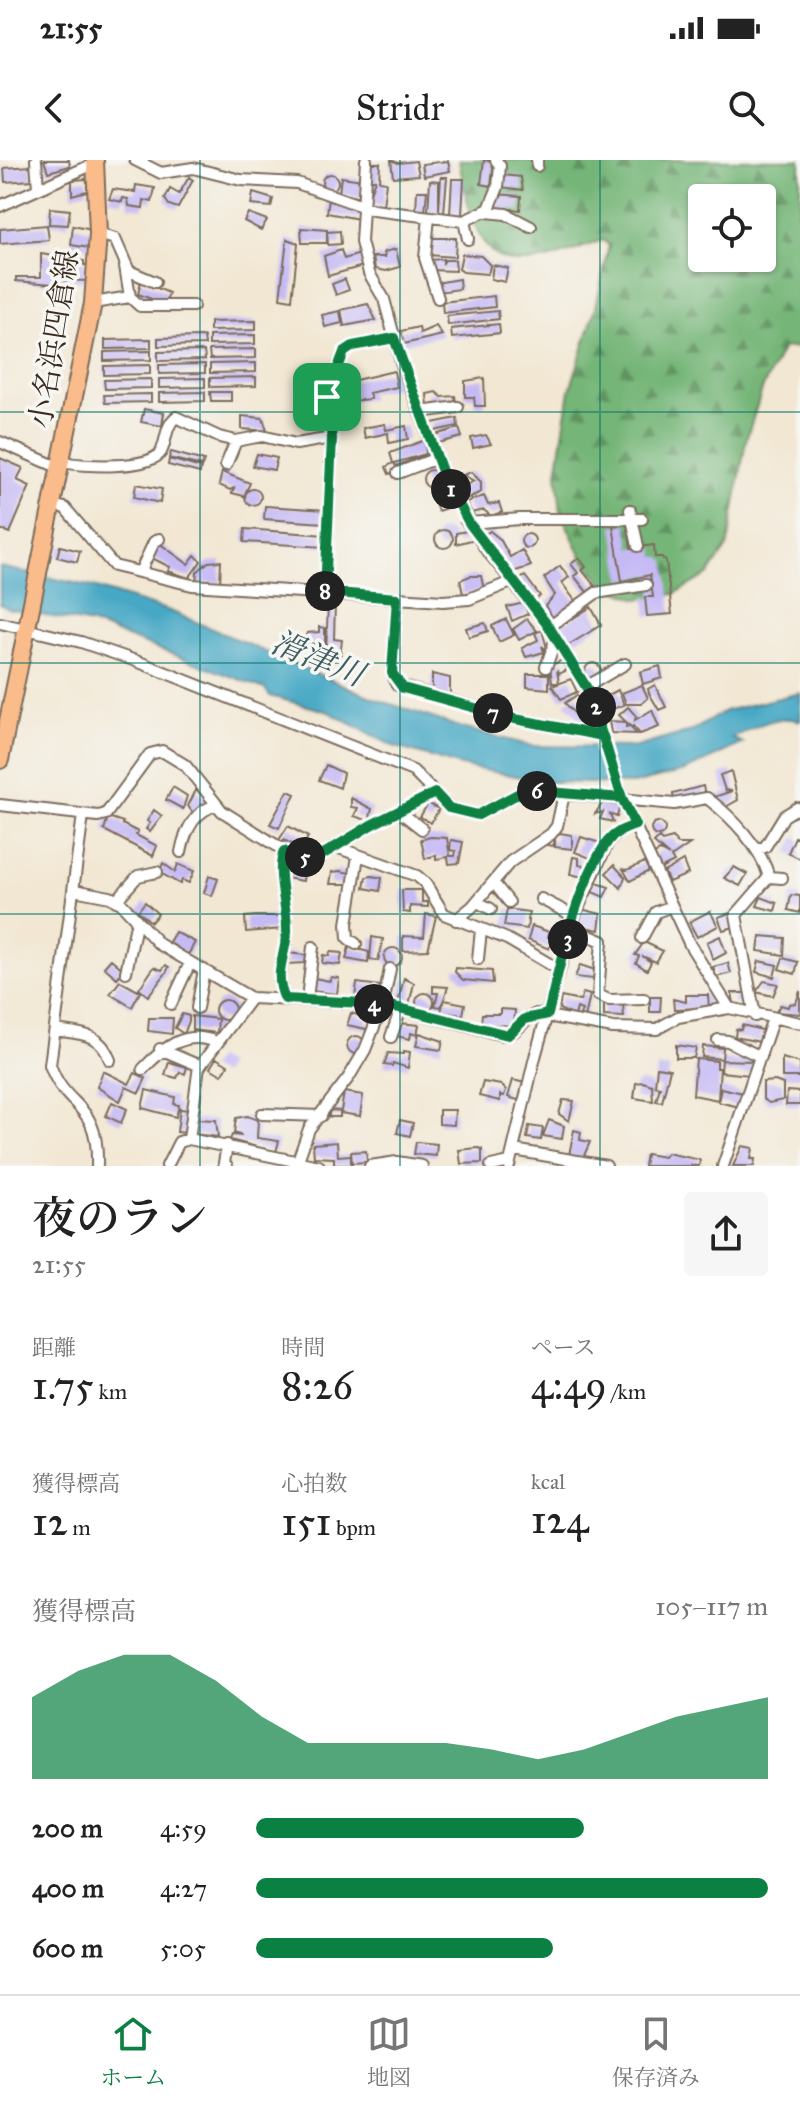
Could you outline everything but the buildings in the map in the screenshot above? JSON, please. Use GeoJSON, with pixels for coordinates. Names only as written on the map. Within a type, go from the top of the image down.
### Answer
{"type":"FeatureCollection","features":[{"type":"Feature","properties":{"kind":"main road","name":"小名浜四倉線"},"geometry":{"type":"LineString","coordinates":[[0,760],[93,303],[98,234],[96,161]]}},
{"type":"Feature","properties":{"kind":"street"},"geometry":{"type":"LineString","coordinates":[[36,160],[38,188]]}},
{"type":"Feature","properties":{"kind":"street"},"geometry":{"type":"LineString","coordinates":[[135,160],[161,173],[193,168],[241,180],[297,183],[366,206],[429,217],[464,221],[486,212],[506,214],[531,227]]}},
{"type":"Feature","properties":{"kind":"street"},"geometry":{"type":"LineString","coordinates":[[366,160],[366,206],[361,242],[369,273],[384,299],[394,338],[437,458],[469,523],[511,582],[549,627],[586,687],[596,707],[622,797],[690,945],[729,1008]]}},
{"type":"Feature","properties":{"kind":"street"},"geometry":{"type":"LineString","coordinates":[[486,212],[498,187],[500,166],[496,160]]}},
{"type":"Feature","properties":{"kind":"street"},"geometry":{"type":"LineString","coordinates":[[0,206],[96,161]]}},
{"type":"Feature","properties":{"kind":"street"},"geometry":{"type":"LineString","coordinates":[[429,217],[425,258],[438,298]]}},
{"type":"Feature","properties":{"kind":"street"},"geometry":{"type":"LineString","coordinates":[[464,221],[468,239]]}},
{"type":"Feature","properties":{"kind":"street"},"geometry":{"type":"LineString","coordinates":[[98,234],[115,239],[125,266],[130,297],[140,306],[193,306]]}},
{"type":"Feature","properties":{"kind":"street"},"geometry":{"type":"LineString","coordinates":[[125,266],[155,282]]}},
{"type":"Feature","properties":{"kind":"street"},"geometry":{"type":"LineString","coordinates":[[93,303],[130,297]]}},
{"type":"Feature","properties":{"kind":"street"},"geometry":{"type":"LineString","coordinates":[[325,592],[332,438],[327,397],[341,357],[353,346],[394,338]]}},
{"type":"Feature","properties":{"kind":"street"},"geometry":{"type":"LineString","coordinates":[[420,412],[458,407]]}},
{"type":"Feature","properties":{"kind":"street"},"geometry":{"type":"LineString","coordinates":[[0,442],[61,465],[93,466],[153,459],[161,452],[171,421],[176,417],[219,437],[236,441],[262,436],[284,444],[315,444],[332,438]]}},
{"type":"Feature","properties":{"kind":"street"},"geometry":{"type":"LineString","coordinates":[[226,465],[236,441]]}},
{"type":"Feature","properties":{"kind":"street"},"geometry":{"type":"LineString","coordinates":[[398,473],[437,458]]}},
{"type":"Feature","properties":{"kind":"street"},"geometry":{"type":"LineString","coordinates":[[52,505],[65,508],[106,561],[192,585],[397,598],[469,599],[511,582]]}},
{"type":"Feature","properties":{"kind":"street"},"geometry":{"type":"LineString","coordinates":[[469,523],[630,514],[642,519]]}},
{"type":"Feature","properties":{"kind":"street"},"geometry":{"type":"LineString","coordinates":[[630,514],[638,546]]}},
{"type":"Feature","properties":{"kind":"street"},"geometry":{"type":"LineString","coordinates":[[140,572],[154,542],[159,539]]}},
{"type":"Feature","properties":{"kind":"street"},"geometry":{"type":"LineString","coordinates":[[549,627],[596,593],[646,585]]}},
{"type":"Feature","properties":{"kind":"street"},"geometry":{"type":"LineString","coordinates":[[397,598],[392,673],[397,685],[515,719],[603,738]]}},
{"type":"Feature","properties":{"kind":"street"},"geometry":{"type":"LineString","coordinates":[[0,623],[26,625],[139,662],[413,771],[449,808],[478,815],[525,790],[674,804],[707,798],[757,849],[769,877]]}},
{"type":"Feature","properties":{"kind":"street"},"geometry":{"type":"LineString","coordinates":[[546,667],[556,638]]}},
{"type":"Feature","properties":{"kind":"street"},"geometry":{"type":"LineString","coordinates":[[586,687],[625,664]]}},
{"type":"Feature","properties":{"kind":"street"},"geometry":{"type":"LineString","coordinates":[[0,805],[83,815],[106,814],[155,750],[185,765],[217,805],[284,851],[311,858],[435,793]]}},
{"type":"Feature","properties":{"kind":"street"},"geometry":{"type":"LineString","coordinates":[[456,920],[526,849],[551,834],[557,826],[564,794]]}},
{"type":"Feature","properties":{"kind":"street"},"geometry":{"type":"LineString","coordinates":[[181,852],[188,827],[211,806],[217,805]]}},
{"type":"Feature","properties":{"kind":"street"},"geometry":{"type":"LineString","coordinates":[[757,849],[765,847],[784,816],[797,808],[800,811]]}},
{"type":"Feature","properties":{"kind":"street"},"geometry":{"type":"LineString","coordinates":[[399,811],[422,829]]}},
{"type":"Feature","properties":{"kind":"street"},"geometry":{"type":"LineString","coordinates":[[83,815],[50,1065],[57,1080],[81,1105],[95,1127],[97,1166]]}},
{"type":"Feature","properties":{"kind":"street"},"geometry":{"type":"LineString","coordinates":[[491,1166],[510,1164],[558,969],[573,922],[608,842],[618,832],[635,825]]}},
{"type":"Feature","properties":{"kind":"street"},"geometry":{"type":"LineString","coordinates":[[336,847],[358,856],[382,860],[417,876],[429,888],[438,908],[456,920],[507,939],[558,969]]}},
{"type":"Feature","properties":{"kind":"street"},"geometry":{"type":"LineString","coordinates":[[284,851],[281,866],[287,932],[278,969],[285,999]]}},
{"type":"Feature","properties":{"kind":"street"},"geometry":{"type":"LineString","coordinates":[[356,944],[348,938],[347,924],[358,856]]}},
{"type":"Feature","properties":{"kind":"street"},"geometry":{"type":"LineString","coordinates":[[116,901],[138,876],[157,872]]}},
{"type":"Feature","properties":{"kind":"street"},"geometry":{"type":"LineString","coordinates":[[769,877],[782,878]]}},
{"type":"Feature","properties":{"kind":"street"},"geometry":{"type":"LineString","coordinates":[[755,1016],[736,915],[769,877]]}},
{"type":"Feature","properties":{"kind":"street"},"geometry":{"type":"LineString","coordinates":[[493,882],[509,902]]}},
{"type":"Feature","properties":{"kind":"street"},"geometry":{"type":"LineString","coordinates":[[74,890],[116,901],[159,944],[251,998],[383,1004],[502,1035],[514,1032],[525,1019],[548,1014],[613,1028],[657,1029],[678,1017],[729,1008],[755,1016],[800,1023]]}},
{"type":"Feature","properties":{"kind":"street"},"geometry":{"type":"LineString","coordinates":[[541,899],[597,936],[603,945],[598,995],[609,1000],[644,999]]}},
{"type":"Feature","properties":{"kind":"street"},"geometry":{"type":"LineString","coordinates":[[477,902],[491,909]]}},
{"type":"Feature","properties":{"kind":"street"},"geometry":{"type":"LineString","coordinates":[[642,938],[652,917],[672,906]]}},
{"type":"Feature","properties":{"kind":"street"},"geometry":{"type":"LineString","coordinates":[[126,972],[137,920]]}},
{"type":"Feature","properties":{"kind":"street"},"geometry":{"type":"LineString","coordinates":[[478,959],[481,930]]}},
{"type":"Feature","properties":{"kind":"street"},"geometry":{"type":"LineString","coordinates":[[307,999],[313,947]]}},
{"type":"Feature","properties":{"kind":"street"},"geometry":{"type":"LineString","coordinates":[[171,1004],[190,963]]}},
{"type":"Feature","properties":{"kind":"street"},"geometry":{"type":"LineString","coordinates":[[297,1163],[306,1136],[365,1050],[383,1004],[390,969]]}},
{"type":"Feature","properties":{"kind":"street"},"geometry":{"type":"LineString","coordinates":[[197,1008],[204,970]]}},
{"type":"Feature","properties":{"kind":"street"},"geometry":{"type":"LineString","coordinates":[[189,1139],[199,1066],[251,998]]}},
{"type":"Feature","properties":{"kind":"street"},"geometry":{"type":"LineString","coordinates":[[391,1037],[401,1008]]}},
{"type":"Feature","properties":{"kind":"street"},"geometry":{"type":"LineString","coordinates":[[723,1166],[773,1018]]}},
{"type":"Feature","properties":{"kind":"street"},"geometry":{"type":"LineString","coordinates":[[55,1030],[94,1037],[103,1044],[110,1060]]}},
{"type":"Feature","properties":{"kind":"street"},"geometry":{"type":"LineString","coordinates":[[143,1069],[160,1049],[200,1039],[216,1042]]}},
{"type":"Feature","properties":{"kind":"street"},"geometry":{"type":"LineString","coordinates":[[718,1040],[728,1041],[761,1057]]}},
{"type":"Feature","properties":{"kind":"street"},"geometry":{"type":"LineString","coordinates":[[160,1049],[199,1066]]}},
{"type":"Feature","properties":{"kind":"street"},"geometry":{"type":"LineString","coordinates":[[262,1114],[321,1116]]}},
{"type":"Feature","properties":{"kind":"street"},"geometry":{"type":"LineString","coordinates":[[167,1166],[179,1142],[189,1139],[319,1166]]}},
{"type":"Feature","properties":{"kind":"street"},"geometry":{"type":"LineString","coordinates":[[227,1145],[224,1163],[227,1166]]}},
{"type":"Feature","properties":{"kind":"street"},"geometry":{"type":"LineString","coordinates":[[514,1150],[606,1166]]}},
{"type":"Feature","properties":{"kind":"street"},"geometry":{"type":"LineString","coordinates":[[370,1166],[397,1162],[422,1166]]}},
{"type":"Feature","properties":{"kind":"green space"},"geometry":{"type":"Polygon","coordinates":[[[459,160],[800,160],[800,347],[783,348],[763,387],[746,440],[728,545],[709,574],[674,594],[638,599],[605,586],[583,559],[561,513],[557,473],[570,390],[596,307],[609,245],[602,240],[567,253],[516,262],[499,257],[485,245],[475,225],[459,160]]]}},
{"type":"Feature","properties":{"kind":"water"},"geometry":{"type":"Polygon","coordinates":[[[0,567],[93,587],[170,611],[376,699],[462,728],[532,746],[636,747],[692,731],[725,711],[800,693],[800,721],[782,719],[765,723],[732,738],[743,743],[685,771],[633,784],[548,782],[461,766],[393,746],[327,711],[270,696],[265,689],[92,624],[9,609],[0,604],[0,567]]]}},
{"type":"Feature","properties":{"kind":"route"},"geometry":{"type":"LineString","coordinates":[[327,397],[332,438],[325,592],[397,598],[392,678],[397,685],[515,719],[603,736],[622,798],[525,790],[490,812],[478,815],[449,808],[435,793],[371,825],[322,855],[311,858],[293,856],[284,851],[281,866],[287,932],[278,969],[278,983],[285,999],[383,1004],[489,1033],[508,1035],[525,1019],[536,1014],[548,1014],[558,969],[588,883],[608,842],[618,832],[635,825],[622,798],[596,707],[588,690],[549,627],[511,582],[469,523],[443,474],[394,338],[353,346],[344,352],[327,397]]}},
{"type":"Feature","properties":{"kind":"water label","name":"滑津川"},"geometry":{"type":"Point","coordinates":[318,658]}}]}
